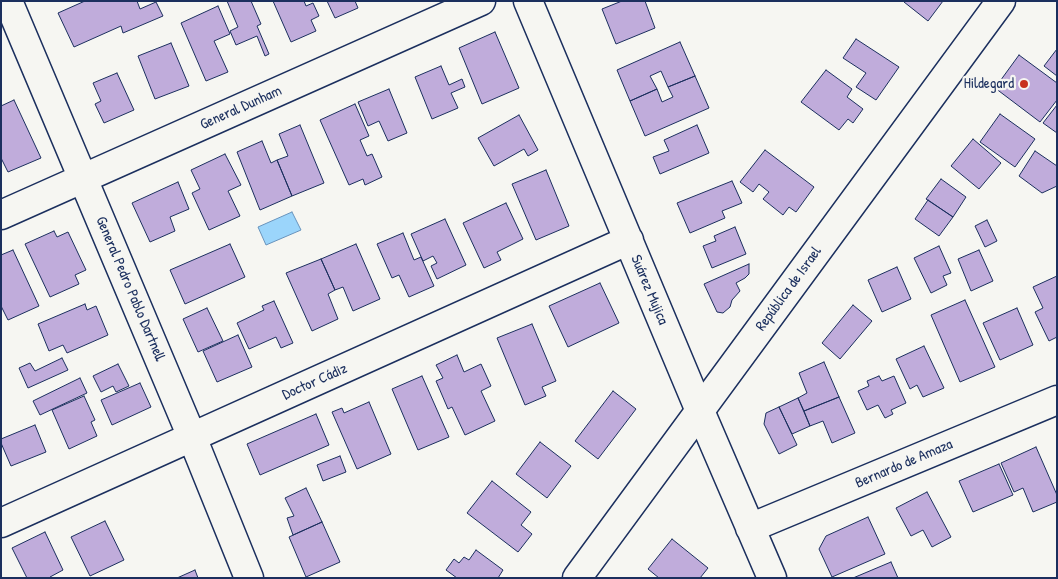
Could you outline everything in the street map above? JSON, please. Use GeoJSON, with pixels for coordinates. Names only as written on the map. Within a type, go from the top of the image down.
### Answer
{"type":"FeatureCollection","features":[{"type":"Feature","properties":{"kind":"street","name":"General Pedro Pablo Dartnell"},"geometry":{"type":"LineString","coordinates":[[8,1],[192,437],[249,578]]}},
{"type":"Feature","properties":{"kind":"street","name":"General Dunham"},"geometry":{"type":"LineString","coordinates":[[1,215],[481,1]]}},
{"type":"Feature","properties":{"kind":"street","name":"Suárez Mujica"},"geometry":{"type":"LineString","coordinates":[[528,1],[772,578]]}},
{"type":"Feature","properties":{"kind":"street","name":"República de Israel"},"geometry":{"type":"LineString","coordinates":[[577,578],[1001,1]]}},
{"type":"Feature","properties":{"kind":"street","name":"Doctor Cádiz"},"geometry":{"type":"LineString","coordinates":[[1,523],[629,240]]}},
{"type":"Feature","properties":{"kind":"street","name":"Bernardo de Amaza"},"geometry":{"type":"LineString","coordinates":[[750,528],[1057,400]]}},
{"type":"Feature","properties":{"kind":"water"},"geometry":{"type":"Polygon","coordinates":[[[292,212],[301,230],[266,245],[258,227],[292,212]]]}},
{"type":"Feature","properties":{"kind":"building"},"geometry":{"type":"Polygon","coordinates":[[[85,1],[137,1],[140,9],[156,2],[163,16],[123,33],[121,26],[74,47],[58,13],[85,1]]]}},
{"type":"Feature","properties":{"kind":"building"},"geometry":{"type":"Polygon","coordinates":[[[227,1],[251,1],[261,24],[257,26],[269,54],[265,56],[257,36],[236,45],[230,31],[238,27],[227,1]]]}},
{"type":"Feature","properties":{"kind":"building"},"geometry":{"type":"Polygon","coordinates":[[[273,1],[304,1],[306,6],[313,3],[319,16],[311,20],[316,31],[291,42],[273,1]]]}},
{"type":"Feature","properties":{"kind":"building"},"geometry":{"type":"Polygon","coordinates":[[[327,1],[355,1],[358,8],[335,18],[327,1]]]}},
{"type":"Feature","properties":{"kind":"building"},"geometry":{"type":"Polygon","coordinates":[[[622,1],[645,1],[655,28],[616,44],[602,9],[622,1]]]}},
{"type":"Feature","properties":{"kind":"building"},"geometry":{"type":"Polygon","coordinates":[[[905,1],[943,1],[928,21],[905,1]]]}},
{"type":"Feature","properties":{"kind":"building"},"geometry":{"type":"Polygon","coordinates":[[[218,6],[230,34],[214,41],[228,72],[206,81],[181,23],[218,6]]]}},
{"type":"Feature","properties":{"kind":"building"},"geometry":{"type":"Polygon","coordinates":[[[495,32],[519,88],[482,104],[459,48],[495,32]]]}},
{"type":"Feature","properties":{"kind":"building"},"geometry":{"type":"Polygon","coordinates":[[[856,39],[899,67],[876,100],[856,87],[866,73],[843,58],[856,39]]]}},
{"type":"Feature","properties":{"kind":"building"},"geometry":{"type":"Polygon","coordinates":[[[680,42],[695,76],[668,87],[661,71],[650,76],[657,89],[630,101],[617,70],[680,42]]]}},
{"type":"Feature","properties":{"kind":"building"},"geometry":{"type":"Polygon","coordinates":[[[171,43],[189,86],[155,99],[138,56],[171,43]]]}},
{"type":"Feature","properties":{"kind":"building"},"geometry":{"type":"Polygon","coordinates":[[[1057,49],[1057,76],[1044,66],[1057,49]]]}},
{"type":"Feature","properties":{"kind":"building"},"geometry":{"type":"Polygon","coordinates":[[[1019,55],[1057,83],[1057,100],[1040,122],[995,88],[1019,55]]]}},
{"type":"Feature","properties":{"kind":"building"},"geometry":{"type":"Polygon","coordinates":[[[441,66],[449,85],[462,79],[465,87],[451,93],[458,108],[432,119],[415,77],[441,66]]]}},
{"type":"Feature","properties":{"kind":"building"},"geometry":{"type":"Polygon","coordinates":[[[826,70],[852,89],[847,97],[863,109],[853,123],[848,119],[839,130],[801,102],[826,70]]]}},
{"type":"Feature","properties":{"kind":"building"},"geometry":{"type":"Polygon","coordinates":[[[117,73],[134,110],[104,123],[95,104],[101,101],[93,83],[117,73]]]}},
{"type":"Feature","properties":{"kind":"building"},"geometry":{"type":"Polygon","coordinates":[[[695,76],[709,108],[645,136],[630,101],[657,89],[662,102],[673,97],[668,87],[695,76]]]}},
{"type":"Feature","properties":{"kind":"building"},"geometry":{"type":"Polygon","coordinates":[[[389,89],[407,133],[388,141],[379,121],[368,126],[358,102],[389,89]]]}},
{"type":"Feature","properties":{"kind":"building"},"geometry":{"type":"Polygon","coordinates":[[[14,100],[41,158],[8,172],[1,158],[1,106],[14,100]]]}},
{"type":"Feature","properties":{"kind":"building"},"geometry":{"type":"Polygon","coordinates":[[[355,104],[369,136],[360,140],[367,156],[372,154],[382,177],[365,185],[363,179],[349,185],[320,120],[355,104]]]}},
{"type":"Feature","properties":{"kind":"building"},"geometry":{"type":"Polygon","coordinates":[[[1057,105],[1057,133],[1043,123],[1057,105]]]}},
{"type":"Feature","properties":{"kind":"building"},"geometry":{"type":"Polygon","coordinates":[[[1000,114],[1035,139],[1015,167],[980,142],[1000,114]]]}},
{"type":"Feature","properties":{"kind":"building"},"geometry":{"type":"Polygon","coordinates":[[[519,115],[538,150],[528,156],[524,149],[494,166],[478,138],[519,115]]]}},
{"type":"Feature","properties":{"kind":"building"},"geometry":{"type":"Polygon","coordinates":[[[300,125],[324,183],[292,196],[277,160],[288,156],[279,134],[300,125]]]}},
{"type":"Feature","properties":{"kind":"building"},"geometry":{"type":"Polygon","coordinates":[[[697,125],[709,153],[660,174],[653,157],[669,151],[664,140],[697,125]]]}},
{"type":"Feature","properties":{"kind":"building"},"geometry":{"type":"Polygon","coordinates":[[[973,139],[1001,163],[979,189],[951,166],[973,139]]]}},
{"type":"Feature","properties":{"kind":"building"},"geometry":{"type":"Polygon","coordinates":[[[262,141],[271,163],[277,160],[292,196],[260,210],[237,152],[262,141]]]}},
{"type":"Feature","properties":{"kind":"building"},"geometry":{"type":"Polygon","coordinates":[[[765,150],[814,187],[796,212],[789,207],[783,215],[763,199],[769,192],[759,184],[753,192],[740,182],[765,150]]]}},
{"type":"Feature","properties":{"kind":"building"},"geometry":{"type":"Polygon","coordinates":[[[1035,151],[1057,166],[1057,186],[1042,193],[1019,176],[1035,151]]]}},
{"type":"Feature","properties":{"kind":"building"},"geometry":{"type":"Polygon","coordinates":[[[225,154],[241,185],[228,191],[240,216],[209,230],[192,193],[200,189],[191,170],[225,154]]]}},
{"type":"Feature","properties":{"kind":"building"},"geometry":{"type":"Polygon","coordinates":[[[546,170],[569,226],[536,240],[512,184],[546,170]]]}},
{"type":"Feature","properties":{"kind":"building"},"geometry":{"type":"Polygon","coordinates":[[[941,179],[966,197],[953,217],[926,199],[941,179]]]}},
{"type":"Feature","properties":{"kind":"building"},"geometry":{"type":"Polygon","coordinates":[[[732,181],[742,203],[722,211],[725,218],[690,233],[677,203],[732,181]]]}},
{"type":"Feature","properties":{"kind":"building"},"geometry":{"type":"Polygon","coordinates":[[[178,182],[189,209],[170,217],[175,231],[150,242],[132,203],[178,182]]]}},
{"type":"Feature","properties":{"kind":"building"},"geometry":{"type":"Polygon","coordinates":[[[928,200],[953,217],[939,236],[915,219],[928,200]]]}},
{"type":"Feature","properties":{"kind":"building"},"geometry":{"type":"Polygon","coordinates":[[[506,203],[523,239],[497,252],[501,260],[484,268],[463,223],[506,203]]]}},
{"type":"Feature","properties":{"kind":"building"},"geometry":{"type":"Polygon","coordinates":[[[445,219],[466,265],[437,279],[431,266],[437,263],[433,256],[423,261],[411,234],[445,219]]]}},
{"type":"Feature","properties":{"kind":"building"},"geometry":{"type":"Polygon","coordinates":[[[987,220],[997,241],[985,247],[975,226],[987,220]]]}},
{"type":"Feature","properties":{"kind":"building"},"geometry":{"type":"Polygon","coordinates":[[[735,227],[746,254],[712,268],[703,246],[716,241],[714,236],[735,227]]]}},
{"type":"Feature","properties":{"kind":"building"},"geometry":{"type":"Polygon","coordinates":[[[54,231],[57,237],[68,232],[86,270],[75,275],[79,284],[50,297],[25,244],[54,231]]]}},
{"type":"Feature","properties":{"kind":"building"},"geometry":{"type":"Polygon","coordinates":[[[403,233],[414,260],[421,257],[434,286],[409,297],[399,275],[392,278],[377,244],[403,233]]]}},
{"type":"Feature","properties":{"kind":"building"},"geometry":{"type":"Polygon","coordinates":[[[230,244],[245,277],[185,304],[170,270],[230,244]]]}},
{"type":"Feature","properties":{"kind":"building"},"geometry":{"type":"Polygon","coordinates":[[[356,244],[380,299],[353,311],[343,287],[335,290],[321,259],[356,244]]]}},
{"type":"Feature","properties":{"kind":"building"},"geometry":{"type":"Polygon","coordinates":[[[939,246],[951,273],[943,276],[947,285],[931,293],[914,258],[939,246]]]}},
{"type":"Feature","properties":{"kind":"building"},"geometry":{"type":"Polygon","coordinates":[[[13,250],[39,306],[8,320],[1,306],[1,255],[13,250]]]}},
{"type":"Feature","properties":{"kind":"building"},"geometry":{"type":"Polygon","coordinates":[[[979,250],[993,281],[971,291],[958,259],[979,250]]]}},
{"type":"Feature","properties":{"kind":"building"},"geometry":{"type":"Polygon","coordinates":[[[321,259],[335,290],[328,294],[338,319],[312,331],[286,273],[321,259]]]}},
{"type":"Feature","properties":{"kind":"building"},"geometry":{"type":"Polygon","coordinates":[[[749,264],[749,274],[736,283],[740,291],[732,300],[730,307],[723,313],[717,312],[704,284],[749,264]]]}},
{"type":"Feature","properties":{"kind":"building"},"geometry":{"type":"Polygon","coordinates":[[[897,267],[911,299],[882,312],[868,280],[897,267]]]}},
{"type":"Feature","properties":{"kind":"building"},"geometry":{"type":"Polygon","coordinates":[[[1057,276],[1057,337],[1049,341],[1035,312],[1043,308],[1033,287],[1057,276]]]}},
{"type":"Feature","properties":{"kind":"building"},"geometry":{"type":"Polygon","coordinates":[[[600,283],[619,323],[568,347],[549,306],[600,283]]]}},
{"type":"Feature","properties":{"kind":"building"},"geometry":{"type":"Polygon","coordinates":[[[965,300],[995,367],[960,382],[931,315],[965,300]]]}},
{"type":"Feature","properties":{"kind":"building"},"geometry":{"type":"Polygon","coordinates":[[[274,301],[293,343],[281,348],[276,337],[249,349],[237,323],[264,310],[262,306],[274,301]]]}},
{"type":"Feature","properties":{"kind":"building"},"geometry":{"type":"Polygon","coordinates":[[[85,304],[87,310],[96,306],[108,335],[67,353],[63,345],[49,351],[38,324],[85,304]]]}},
{"type":"Feature","properties":{"kind":"building"},"geometry":{"type":"Polygon","coordinates":[[[853,305],[872,321],[840,359],[822,343],[853,305]]]}},
{"type":"Feature","properties":{"kind":"building"},"geometry":{"type":"Polygon","coordinates":[[[207,308],[223,341],[198,352],[183,319],[207,308]]]}},
{"type":"Feature","properties":{"kind":"building"},"geometry":{"type":"Polygon","coordinates":[[[1017,308],[1033,345],[1000,360],[983,323],[1017,308]]]}},
{"type":"Feature","properties":{"kind":"building"},"geometry":{"type":"Polygon","coordinates":[[[532,324],[556,381],[542,387],[546,396],[525,405],[497,338],[532,324]]]}},
{"type":"Feature","properties":{"kind":"building"},"geometry":{"type":"Polygon","coordinates":[[[238,335],[252,367],[217,382],[203,351],[238,335]]]}},
{"type":"Feature","properties":{"kind":"building"},"geometry":{"type":"Polygon","coordinates":[[[924,346],[944,388],[923,397],[917,385],[910,389],[896,359],[924,346]]]}},
{"type":"Feature","properties":{"kind":"building"},"geometry":{"type":"Polygon","coordinates":[[[457,355],[464,372],[481,364],[491,386],[481,391],[495,421],[465,435],[452,407],[448,409],[436,381],[443,378],[436,365],[457,355]]]}},
{"type":"Feature","properties":{"kind":"building"},"geometry":{"type":"Polygon","coordinates":[[[62,358],[68,370],[28,388],[19,368],[30,363],[35,371],[62,358]]]}},
{"type":"Feature","properties":{"kind":"building"},"geometry":{"type":"Polygon","coordinates":[[[824,362],[839,397],[804,411],[798,398],[807,393],[799,373],[824,362]]]}},
{"type":"Feature","properties":{"kind":"building"},"geometry":{"type":"Polygon","coordinates":[[[118,364],[129,386],[116,392],[113,386],[101,392],[93,376],[118,364]]]}},
{"type":"Feature","properties":{"kind":"building"},"geometry":{"type":"Polygon","coordinates":[[[422,376],[449,437],[418,450],[392,389],[422,376]]]}},
{"type":"Feature","properties":{"kind":"building"},"geometry":{"type":"Polygon","coordinates":[[[879,376],[882,381],[894,376],[906,403],[891,410],[893,414],[885,418],[878,405],[867,410],[858,391],[869,386],[867,381],[879,376]]]}},
{"type":"Feature","properties":{"kind":"building"},"geometry":{"type":"Polygon","coordinates":[[[80,378],[87,393],[40,415],[33,401],[80,378]]]}},
{"type":"Feature","properties":{"kind":"building"},"geometry":{"type":"Polygon","coordinates":[[[140,383],[151,407],[112,425],[101,400],[140,383]]]}},
{"type":"Feature","properties":{"kind":"building"},"geometry":{"type":"Polygon","coordinates":[[[613,391],[636,409],[598,459],[575,441],[613,391]]]}},
{"type":"Feature","properties":{"kind":"building"},"geometry":{"type":"Polygon","coordinates":[[[84,396],[95,420],[91,422],[97,436],[69,449],[52,410],[84,396]]]}},
{"type":"Feature","properties":{"kind":"building"},"geometry":{"type":"Polygon","coordinates":[[[839,397],[855,433],[832,443],[823,421],[810,426],[804,411],[839,397]]]}},
{"type":"Feature","properties":{"kind":"building"},"geometry":{"type":"Polygon","coordinates":[[[798,398],[810,426],[792,434],[779,407],[798,398]]]}},
{"type":"Feature","properties":{"kind":"building"},"geometry":{"type":"Polygon","coordinates":[[[369,402],[391,454],[357,469],[332,412],[342,408],[344,413],[369,402]]]}},
{"type":"Feature","properties":{"kind":"building"},"geometry":{"type":"Polygon","coordinates":[[[779,407],[797,445],[779,454],[764,424],[766,413],[779,407]]]}},
{"type":"Feature","properties":{"kind":"building"},"geometry":{"type":"Polygon","coordinates":[[[316,414],[329,445],[260,475],[247,444],[316,414]]]}},
{"type":"Feature","properties":{"kind":"building"},"geometry":{"type":"Polygon","coordinates":[[[35,425],[46,452],[11,466],[1,439],[35,425]]]}},
{"type":"Feature","properties":{"kind":"building"},"geometry":{"type":"Polygon","coordinates":[[[540,442],[571,466],[547,498],[516,474],[540,442]]]}},
{"type":"Feature","properties":{"kind":"building"},"geometry":{"type":"Polygon","coordinates":[[[1036,447],[1057,495],[1057,502],[1033,512],[1023,488],[1014,492],[1001,463],[1036,447]]]}},
{"type":"Feature","properties":{"kind":"building"},"geometry":{"type":"Polygon","coordinates":[[[340,456],[346,472],[323,481],[317,465],[340,456]]]}},
{"type":"Feature","properties":{"kind":"building"},"geometry":{"type":"Polygon","coordinates":[[[999,464],[1013,495],[973,512],[959,481],[999,464]]]}},
{"type":"Feature","properties":{"kind":"building"},"geometry":{"type":"Polygon","coordinates":[[[492,481],[531,512],[521,525],[532,534],[518,552],[467,513],[492,481]]]}},
{"type":"Feature","properties":{"kind":"building"},"geometry":{"type":"Polygon","coordinates":[[[306,488],[322,522],[293,535],[287,518],[294,516],[285,498],[306,488]]]}},
{"type":"Feature","properties":{"kind":"building"},"geometry":{"type":"Polygon","coordinates":[[[927,492],[951,537],[932,547],[923,530],[911,536],[896,508],[927,492]]]}},
{"type":"Feature","properties":{"kind":"building"},"geometry":{"type":"Polygon","coordinates":[[[868,517],[885,554],[832,577],[819,549],[826,536],[868,517]]]}},
{"type":"Feature","properties":{"kind":"building"},"geometry":{"type":"Polygon","coordinates":[[[105,521],[124,560],[90,576],[71,537],[105,521]]]}},
{"type":"Feature","properties":{"kind":"building"},"geometry":{"type":"Polygon","coordinates":[[[322,522],[340,562],[306,577],[289,537],[322,522]]]}},
{"type":"Feature","properties":{"kind":"building"},"geometry":{"type":"Polygon","coordinates":[[[45,532],[63,570],[51,578],[27,578],[12,548],[45,532]]]}},
{"type":"Feature","properties":{"kind":"building"},"geometry":{"type":"Polygon","coordinates":[[[672,539],[708,568],[700,578],[659,578],[648,569],[672,539]]]}},
{"type":"Feature","properties":{"kind":"building"},"geometry":{"type":"Polygon","coordinates":[[[476,550],[503,570],[498,578],[457,578],[446,570],[454,559],[459,563],[464,557],[469,560],[476,550]]]}},
{"type":"Feature","properties":{"kind":"building"},"geometry":{"type":"Polygon","coordinates":[[[891,562],[898,578],[853,578],[891,562]]]}},
{"type":"Feature","properties":{"kind":"building"},"geometry":{"type":"Polygon","coordinates":[[[195,570],[198,578],[177,578],[195,570]]]}},
{"type":"Feature","properties":{"kind":"place","name":"Hildegard"},"geometry":{"type":"Point","coordinates":[1024,84]}}]}
